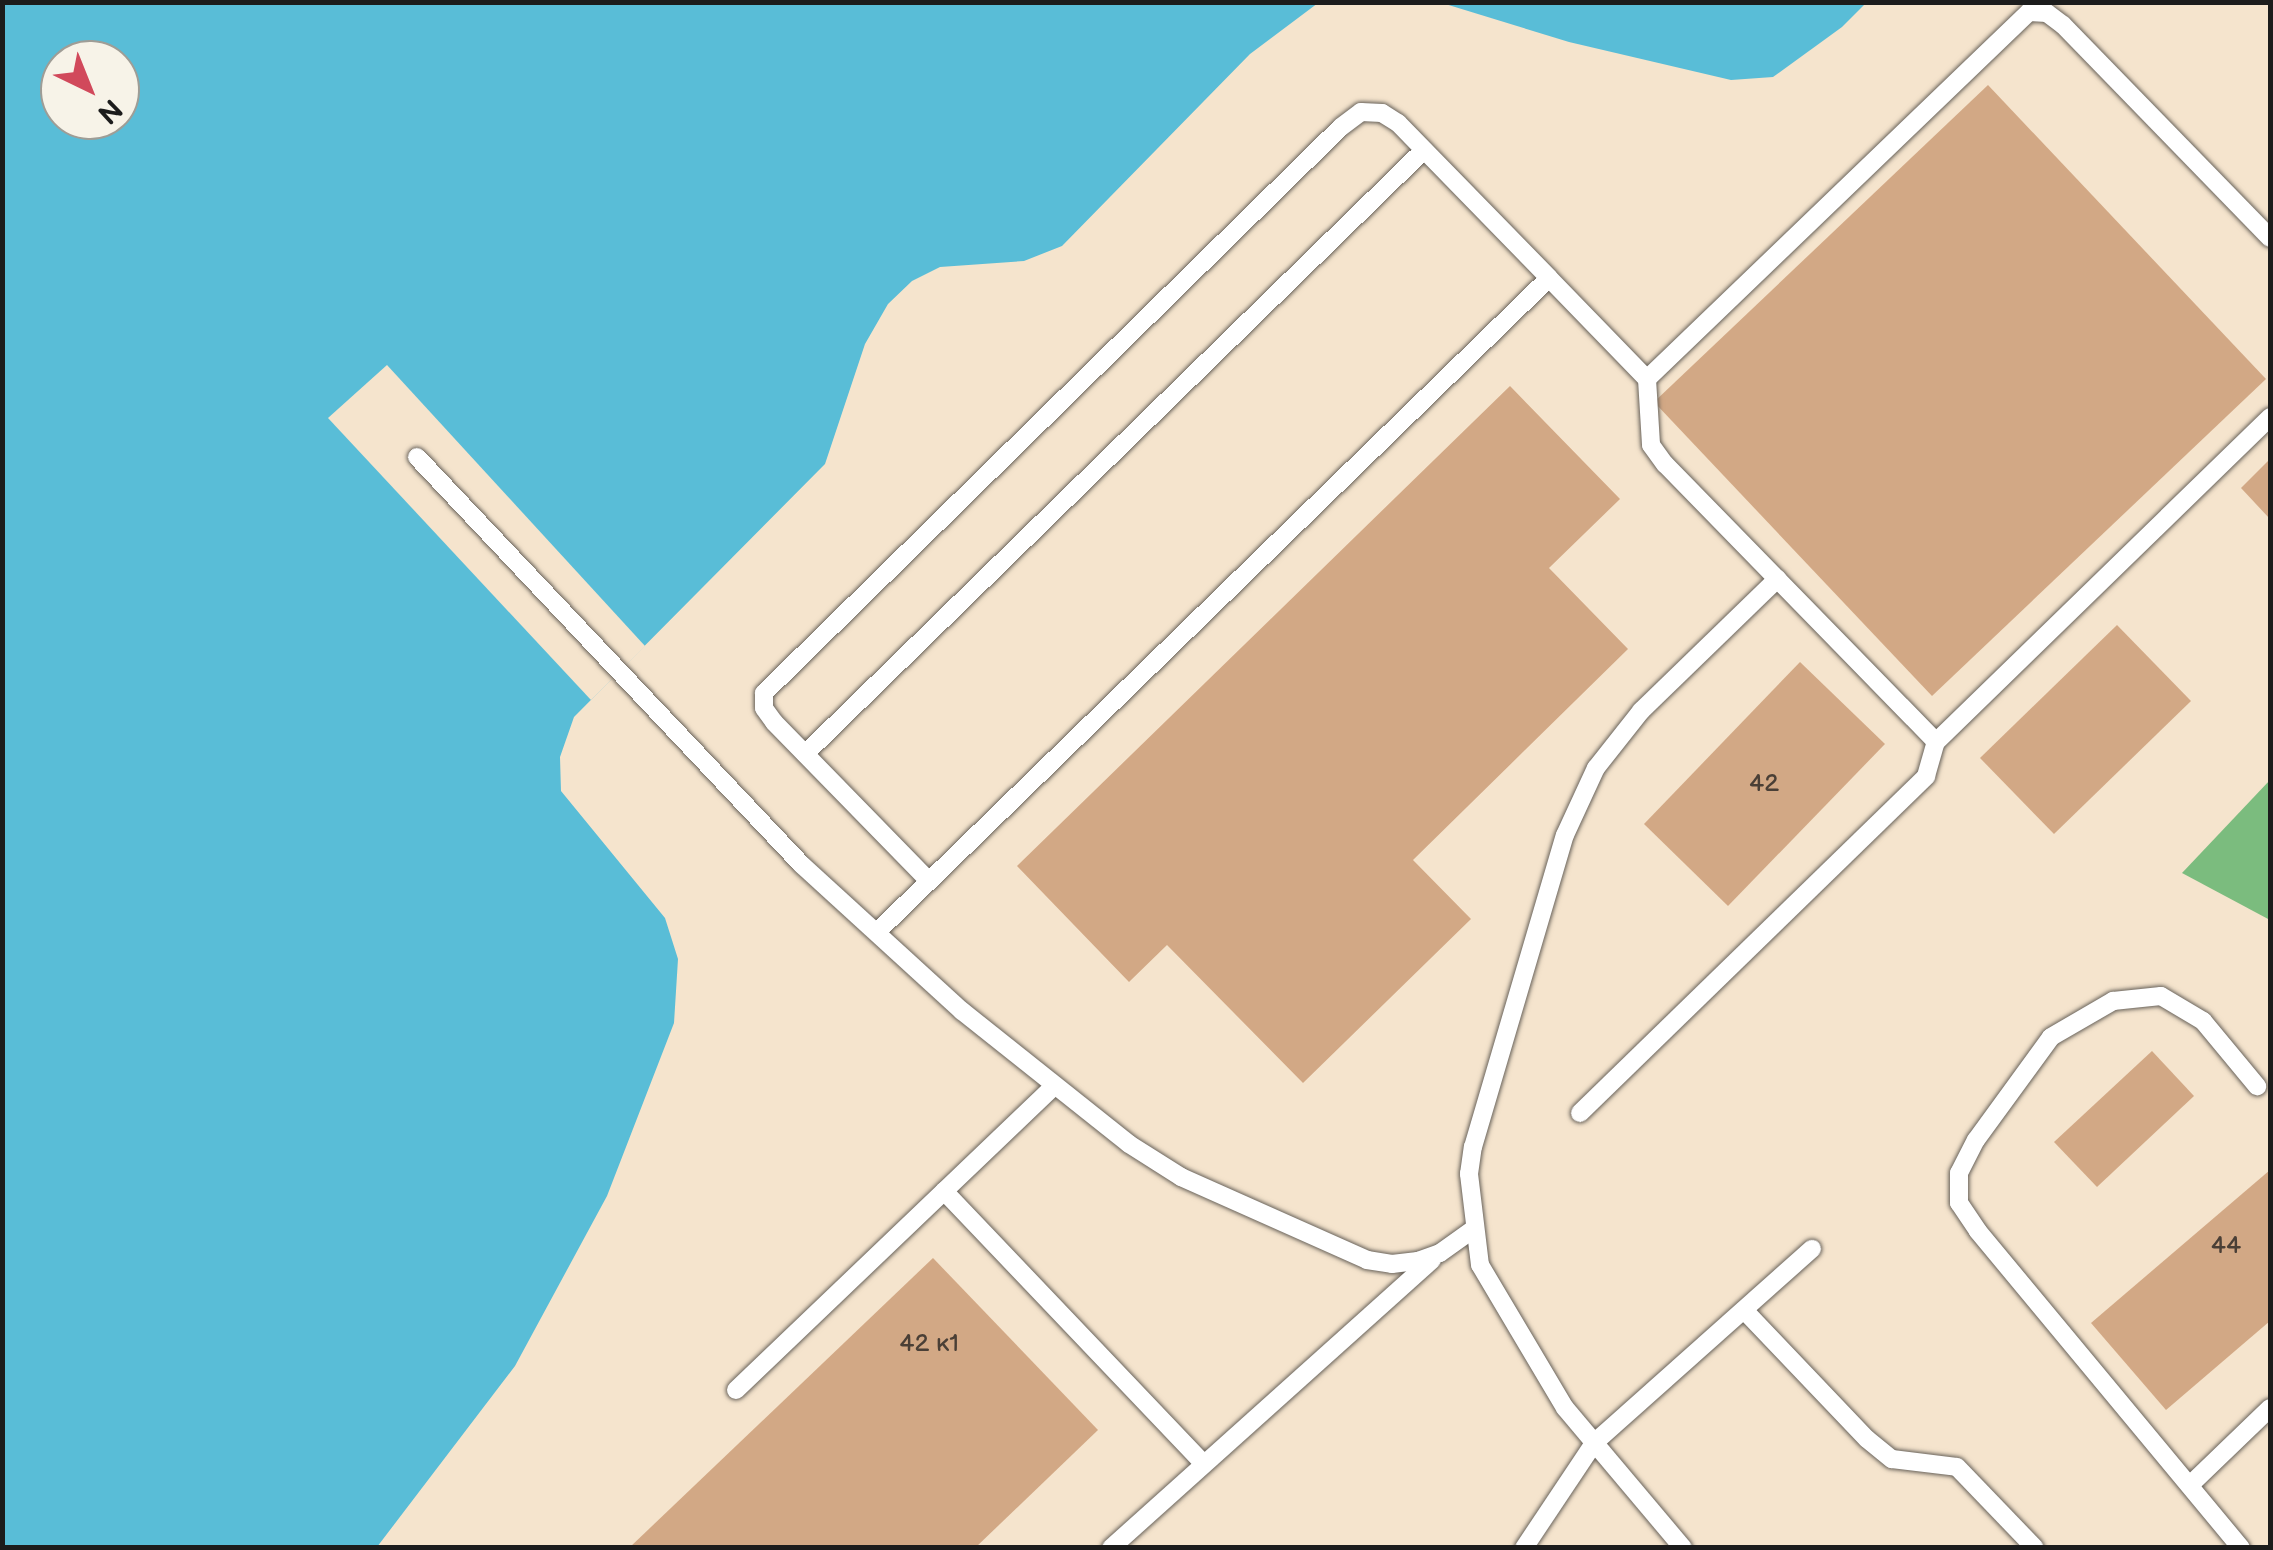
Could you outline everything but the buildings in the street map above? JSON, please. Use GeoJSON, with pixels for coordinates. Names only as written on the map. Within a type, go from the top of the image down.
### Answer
{"type":"FeatureCollection","features":[{"type":"Feature","properties":{"kind":"lane"},"geometry":{"type":"LineString","coordinates":[[1647,379],[2028,12],[2047,14],[2062,25],[2270,238]]}},
{"type":"Feature","properties":{"kind":"lane"},"geometry":{"type":"LineString","coordinates":[[930,881],[764,708],[764,693],[792,661],[1341,127],[1361,112],[1382,113],[1424,150],[1647,379],[1651,445],[1936,742]]}},
{"type":"Feature","properties":{"kind":"lane"},"geometry":{"type":"LineString","coordinates":[[805,754],[1424,150]]}},
{"type":"Feature","properties":{"kind":"lane"},"geometry":{"type":"LineString","coordinates":[[878,931],[1549,278]]}},
{"type":"Feature","properties":{"kind":"lane"},"geometry":{"type":"LineString","coordinates":[[1580,1113],[1926,776],[1936,742],[2270,416]]}},
{"type":"Feature","properties":{"kind":"lane"},"geometry":{"type":"LineString","coordinates":[[416,458],[732,795],[962,1011],[1128,1144],[1181,1177],[1274,1222],[1367,1260],[1392,1264],[1440,1253]]}},
{"type":"Feature","properties":{"kind":"lane"},"geometry":{"type":"LineString","coordinates":[[1683,1548],[1564,1408],[1480,1265],[1469,1174],[1473,1147],[1565,835],[1596,768],[1641,711],[1776,579]]}},
{"type":"Feature","properties":{"kind":"lane"},"geometry":{"type":"LineString","coordinates":[[2242,1548],[1978,1231],[1959,1203],[1960,1173],[1976,1140],[2051,1037],[2113,1001],[2161,996],[2203,1022],[2257,1086]]}},
{"type":"Feature","properties":{"kind":"lane"},"geometry":{"type":"LineString","coordinates":[[736,1390],[1054,1086]]}},
{"type":"Feature","properties":{"kind":"lane"},"geometry":{"type":"LineString","coordinates":[[944,1191],[1202,1462]]}},
{"type":"Feature","properties":{"kind":"lane"},"geometry":{"type":"LineString","coordinates":[[1111,1548],[1202,1462],[1440,1253],[1475,1228]]}},
{"type":"Feature","properties":{"kind":"lane"},"geometry":{"type":"LineString","coordinates":[[1524,1548],[1594,1443],[1812,1249]]}},
{"type":"Feature","properties":{"kind":"lane"},"geometry":{"type":"LineString","coordinates":[[1744,1310],[1867,1439],[1892,1459],[1956,1466],[2035,1548]]}},
{"type":"Feature","properties":{"kind":"lane"},"geometry":{"type":"LineString","coordinates":[[2190,1486],[2270,1408]]}},
{"type":"Feature","properties":{"kind":"green space"},"geometry":{"type":"Polygon","coordinates":[[[2270,780],[2270,920],[2182,873],[2270,780]]]}},
{"type":"Feature","properties":{"kind":"water"},"geometry":{"type":"Polygon","coordinates":[[[3,3],[1318,3],[1250,54],[1062,246],[1024,261],[940,267],[912,281],[888,304],[865,344],[825,464],[574,717],[560,757],[561,791],[665,918],[678,959],[674,1023],[607,1196],[515,1366],[377,1547],[3,1548],[3,3]]]}},
{"type":"Feature","properties":{"kind":"water"},"geometry":{"type":"Polygon","coordinates":[[[1442,3],[1866,3],[1842,27],[1773,77],[1731,80],[1569,42],[1442,3]]]}},
{"type":"Feature","properties":{"kind":"pier"},"geometry":{"type":"Polygon","coordinates":[[[387,365],[645,646],[591,700],[328,418],[387,365]]]}}]}
